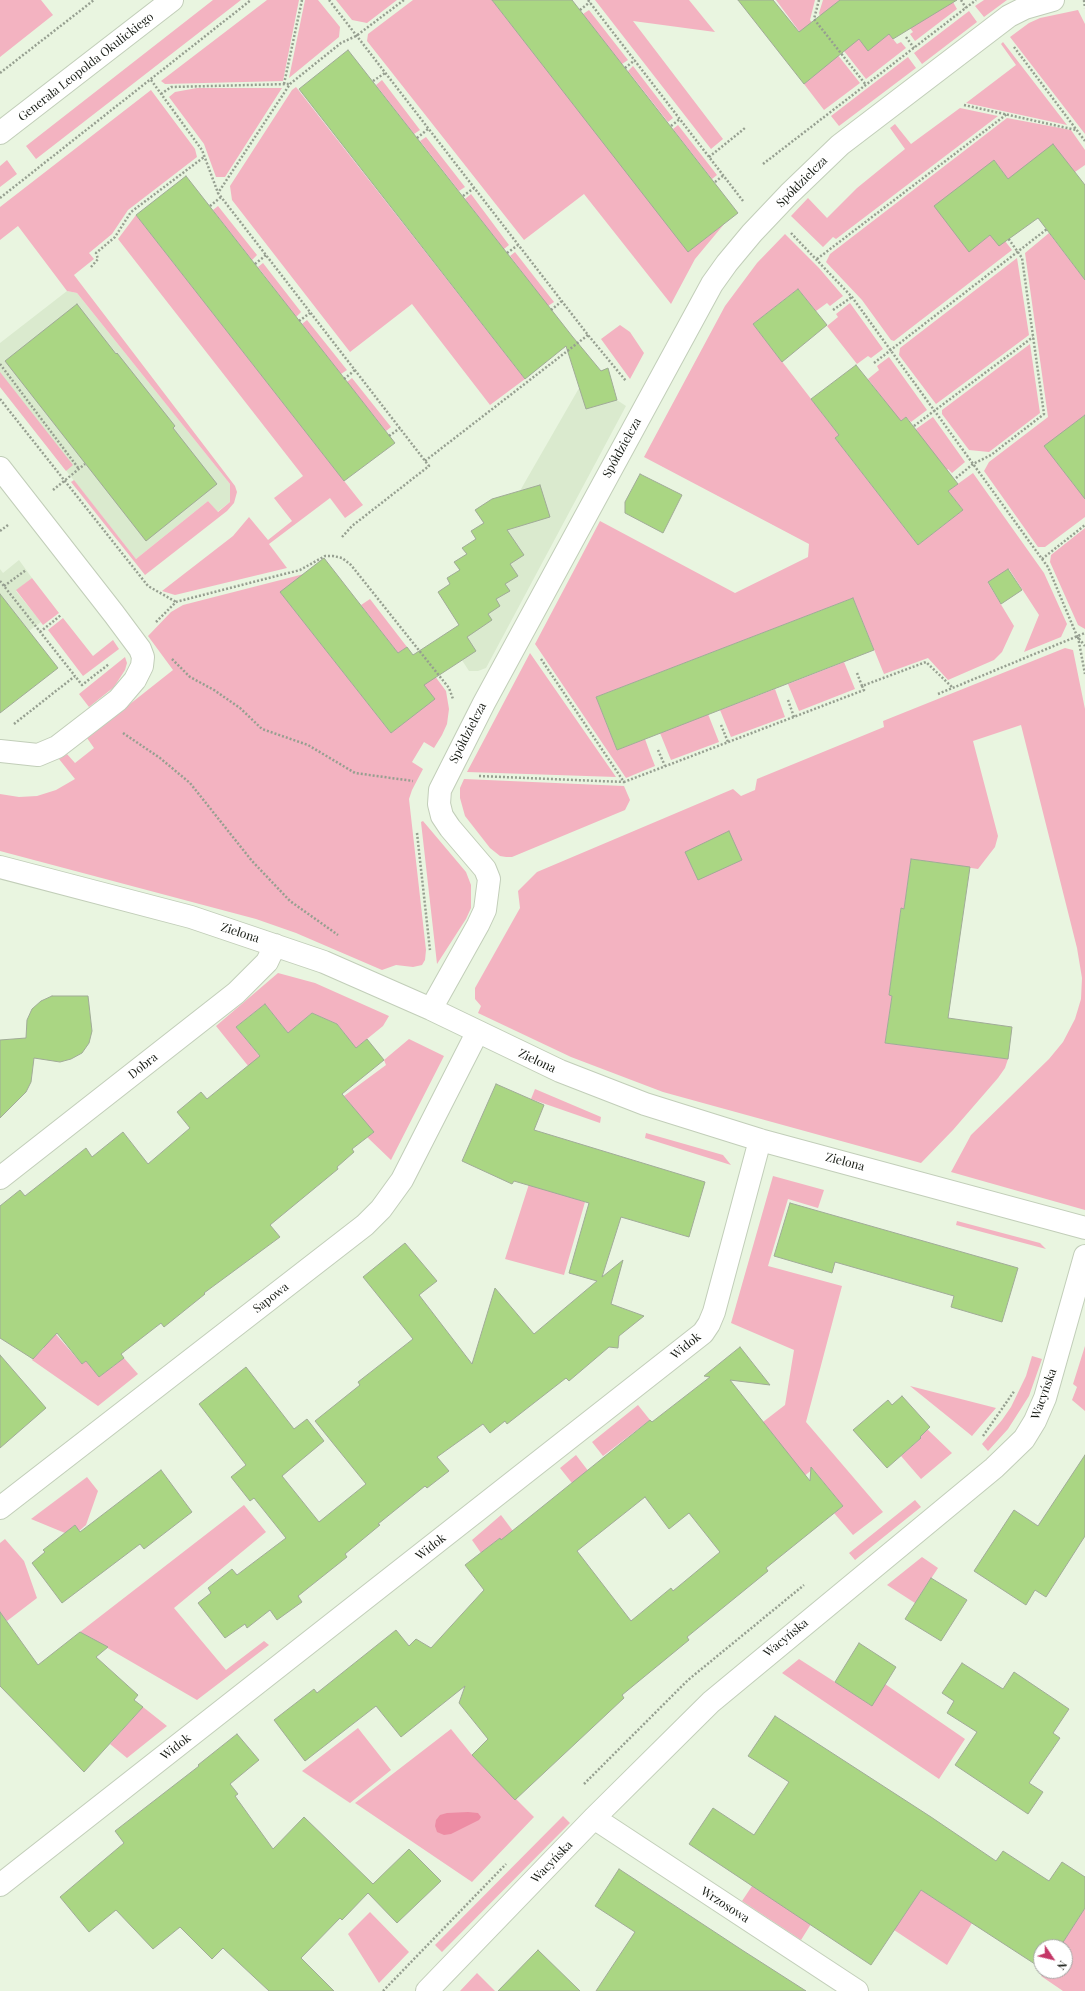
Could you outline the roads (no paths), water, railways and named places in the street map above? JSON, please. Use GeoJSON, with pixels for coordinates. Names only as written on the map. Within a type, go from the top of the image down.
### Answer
{"type":"FeatureCollection","features":[{"type":"Feature","properties":{"kind":"street","name":"Generała Leopolda Okulickiego"},"geometry":{"type":"LineString","coordinates":[[0,134],[172,0]]}},
{"type":"Feature","properties":{"kind":"street","name":"Spółdzielcza"},"geometry":{"type":"LineString","coordinates":[[431,1009],[478,925],[485,910],[489,893],[489,879],[485,869],[450,828],[442,816],[440,790],[448,772],[523,632],[712,284],[740,247],[773,211],[840,145],[998,25],[1025,8],[1053,0]]}},
{"type":"Feature","properties":{"kind":"street"},"geometry":{"type":"LineString","coordinates":[[0,468],[136,643],[143,657],[142,666],[135,680],[118,700],[56,747],[38,755],[1,751]]}},
{"type":"Feature","properties":{"kind":"street","name":"Zielona"},"geometry":{"type":"LineString","coordinates":[[0,866],[191,917],[331,965],[431,1009],[477,1033],[560,1071],[644,1104],[760,1140],[1085,1228]]}},
{"type":"Feature","properties":{"kind":"street","name":"Dobra"},"geometry":{"type":"LineString","coordinates":[[0,1178],[236,993],[267,962],[275,945]]}},
{"type":"Feature","properties":{"kind":"street","name":"Sapowa"},"geometry":{"type":"LineString","coordinates":[[0,1508],[365,1225],[382,1210],[402,1180],[477,1033]]}},
{"type":"Feature","properties":{"kind":"street","name":"Widok"},"geometry":{"type":"LineString","coordinates":[[0,1885],[703,1333],[714,1312],[760,1140]]}},
{"type":"Feature","properties":{"kind":"street","name":"Wacyńska"},"geometry":{"type":"LineString","coordinates":[[427,1991],[594,1818],[710,1702],[994,1468],[1024,1439],[1035,1421],[1045,1398],[1085,1256]]}},
{"type":"Feature","properties":{"kind":"street","name":"Wrzosowa"},"geometry":{"type":"LineString","coordinates":[[594,1818],[857,1991]]}}]}
